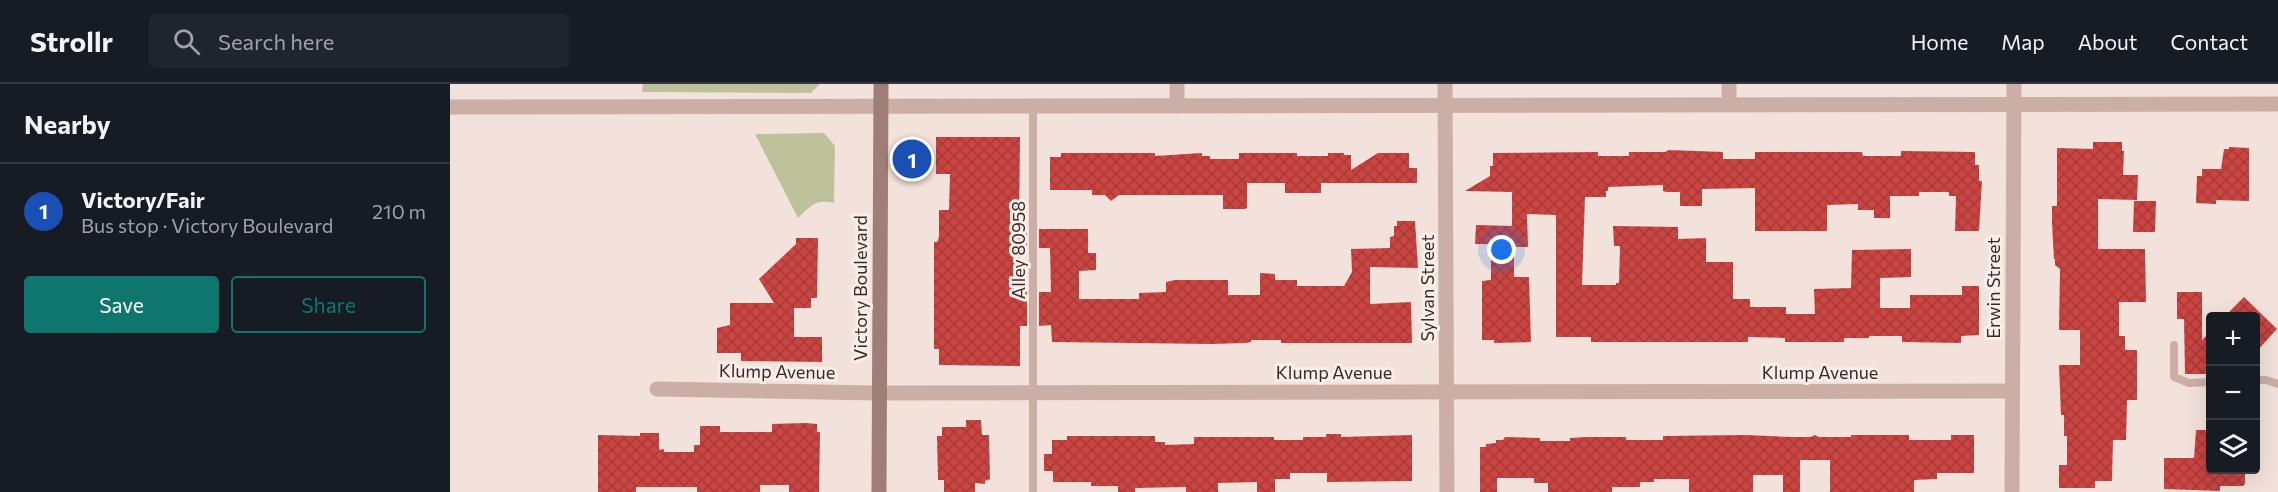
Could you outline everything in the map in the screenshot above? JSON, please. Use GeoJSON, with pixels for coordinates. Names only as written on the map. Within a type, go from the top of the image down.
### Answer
{"type":"FeatureCollection","features":[{"type":"Feature","properties":{"kind":"main road","name":"Victory Boulevard"},"geometry":{"type":"LineString","coordinates":[[879,492],[881,84]]}},
{"type":"Feature","properties":{"kind":"street"},"geometry":{"type":"LineString","coordinates":[[1177,84],[1177,106]]}},
{"type":"Feature","properties":{"kind":"street","name":"Sylvan Street"},"geometry":{"type":"LineString","coordinates":[[1446,84],[1447,492]]}},
{"type":"Feature","properties":{"kind":"street"},"geometry":{"type":"LineString","coordinates":[[1729,84],[1729,104]]}},
{"type":"Feature","properties":{"kind":"street","name":"Erwin Street"},"geometry":{"type":"LineString","coordinates":[[2012,492],[2014,84]]}},
{"type":"Feature","properties":{"kind":"street"},"geometry":{"type":"LineString","coordinates":[[450,107],[2278,104]]}},
{"type":"Feature","properties":{"kind":"street","name":"Klump Avenue"},"geometry":{"type":"LineString","coordinates":[[657,389],[879,393],[2012,391]]}},
{"type":"Feature","properties":{"kind":"lane","name":"Alley 80958"},"geometry":{"type":"LineString","coordinates":[[1033,107],[1033,492]]}},
{"type":"Feature","properties":{"kind":"lane"},"geometry":{"type":"LineString","coordinates":[[2174,345],[2174,377],[2189,383],[2206,382]]}},
{"type":"Feature","properties":{"kind":"lane"},"geometry":{"type":"LineString","coordinates":[[2260,380],[2278,384]]}},
{"type":"Feature","properties":{"kind":"green space"},"geometry":{"type":"Polygon","coordinates":[[[643,84],[820,84],[811,93],[642,92],[643,84]]]}},
{"type":"Feature","properties":{"kind":"green space"},"geometry":{"type":"Polygon","coordinates":[[[824,133],[835,146],[834,203],[818,203],[798,218],[755,134],[824,133]]]}},
{"type":"Feature","properties":{"kind":"building"},"geometry":{"type":"Polygon","coordinates":[[[936,137],[1020,137],[1019,230],[1027,229],[1027,248],[1020,248],[1020,292],[1027,292],[1027,326],[1020,326],[1020,366],[939,365],[939,349],[934,349],[934,242],[937,242],[939,237],[939,210],[949,210],[950,174],[936,174],[936,137]]]}},
{"type":"Feature","properties":{"kind":"building"},"geometry":{"type":"Polygon","coordinates":[[[2093,142],[2122,142],[2123,175],[2138,175],[2137,200],[2098,199],[2098,249],[2145,249],[2146,302],[2119,302],[2119,336],[2125,336],[2125,350],[2137,350],[2137,400],[2127,400],[2126,440],[2113,440],[2112,481],[2095,481],[2095,488],[2059,488],[2059,465],[2067,465],[2067,436],[2064,436],[2064,415],[2061,415],[2059,365],[2080,365],[2080,330],[2059,330],[2060,269],[2055,265],[2052,223],[2052,206],[2057,206],[2057,148],[2093,149],[2093,142]]]}},
{"type":"Feature","properties":{"kind":"building"},"geometry":{"type":"Polygon","coordinates":[[[2229,147],[2249,148],[2249,201],[2216,200],[2216,204],[2196,203],[2197,176],[2202,176],[2202,169],[2221,169],[2224,149],[2229,149],[2229,147]]]}},
{"type":"Feature","properties":{"kind":"building"},"geometry":{"type":"Polygon","coordinates":[[[1669,150],[1723,152],[1723,159],[1755,159],[1755,152],[1862,152],[1863,156],[1901,156],[1901,151],[1975,152],[1975,165],[1979,165],[1979,181],[1982,181],[1979,231],[1955,231],[1956,196],[1949,196],[1949,192],[1919,192],[1919,196],[1890,196],[1890,218],[1874,218],[1874,210],[1858,210],[1858,204],[1827,205],[1827,231],[1755,231],[1755,188],[1702,189],[1702,206],[1680,206],[1680,192],[1663,191],[1663,185],[1608,187],[1606,197],[1585,197],[1582,285],[1616,285],[1619,283],[1620,246],[1614,246],[1613,226],[1678,227],[1678,239],[1706,238],[1706,262],[1733,262],[1733,299],[1750,299],[1750,307],[1786,307],[1786,314],[1815,314],[1814,289],[1851,288],[1852,250],[1911,249],[1911,277],[1880,278],[1880,308],[1910,308],[1910,295],[1962,295],[1962,286],[1979,286],[1979,335],[1961,336],[1961,343],[1902,342],[1902,336],[1844,338],[1844,342],[1785,342],[1785,338],[1748,337],[1748,342],[1591,342],[1591,337],[1556,337],[1556,215],[1527,214],[1528,247],[1514,247],[1514,277],[1529,277],[1531,342],[1494,343],[1494,340],[1482,340],[1482,281],[1491,280],[1491,244],[1475,244],[1476,225],[1512,226],[1512,192],[1465,191],[1490,176],[1493,153],[1598,152],[1598,156],[1629,156],[1629,152],[1669,150]]]}},
{"type":"Feature","properties":{"kind":"building"},"geometry":{"type":"Polygon","coordinates":[[[1061,153],[1155,153],[1155,156],[1202,153],[1202,156],[1210,156],[1210,159],[1239,159],[1239,153],[1297,153],[1297,156],[1328,156],[1328,153],[1344,153],[1344,155],[1351,155],[1351,170],[1378,153],[1409,153],[1409,168],[1417,168],[1417,183],[1321,183],[1321,193],[1285,193],[1285,183],[1247,183],[1247,208],[1245,209],[1223,209],[1223,195],[1119,195],[1111,201],[1105,195],[1092,195],[1092,190],[1050,190],[1050,157],[1061,157],[1061,153]]]}},
{"type":"Feature","properties":{"kind":"building"},"geometry":{"type":"Polygon","coordinates":[[[2134,201],[2156,201],[2155,232],[2133,232],[2134,201]]]}},
{"type":"Feature","properties":{"kind":"building"},"geometry":{"type":"Polygon","coordinates":[[[1397,221],[1415,221],[1418,268],[1370,267],[1370,304],[1411,302],[1412,343],[1281,343],[1281,340],[1211,344],[1052,342],[1051,325],[1039,326],[1039,292],[1051,292],[1050,248],[1039,248],[1039,229],[1088,229],[1088,253],[1096,253],[1096,270],[1079,271],[1079,299],[1139,299],[1139,293],[1166,292],[1166,282],[1175,280],[1228,280],[1228,295],[1260,295],[1260,273],[1275,274],[1275,280],[1297,280],[1297,286],[1344,286],[1352,272],[1351,249],[1390,248],[1390,237],[1394,236],[1394,226],[1397,226],[1397,221]]]}},
{"type":"Feature","properties":{"kind":"building"},"geometry":{"type":"Polygon","coordinates":[[[796,238],[818,238],[817,298],[811,298],[811,308],[794,308],[794,337],[822,337],[822,362],[741,361],[741,353],[717,353],[717,328],[730,325],[730,303],[774,303],[759,279],[796,244],[796,238]]]}},
{"type":"Feature","properties":{"kind":"building"},"geometry":{"type":"Polygon","coordinates":[[[2177,292],[2202,292],[2202,340],[2206,336],[2206,374],[2185,374],[2184,319],[2177,319],[2177,292]]]}},
{"type":"Feature","properties":{"kind":"building"},"geometry":{"type":"Polygon","coordinates":[[[2244,297],[2259,312],[2229,312],[2244,297]]]}},
{"type":"Feature","properties":{"kind":"building"},"geometry":{"type":"Polygon","coordinates":[[[2260,313],[2277,329],[2260,348],[2260,313]]]}},
{"type":"Feature","properties":{"kind":"building"},"geometry":{"type":"Polygon","coordinates":[[[966,420],[981,420],[982,435],[989,435],[990,479],[985,481],[985,484],[975,483],[975,492],[944,492],[944,480],[938,480],[937,436],[942,436],[942,427],[966,427],[966,420]]]}},
{"type":"Feature","properties":{"kind":"building"},"geometry":{"type":"Polygon","coordinates":[[[772,424],[817,424],[817,432],[820,432],[819,492],[789,492],[789,485],[760,485],[760,492],[697,492],[697,487],[636,487],[636,492],[598,492],[598,435],[640,436],[640,433],[659,433],[659,450],[694,452],[694,445],[700,445],[700,426],[720,426],[720,432],[772,432],[772,424]]]}},
{"type":"Feature","properties":{"kind":"building"},"geometry":{"type":"Polygon","coordinates":[[[2196,430],[2206,430],[2206,474],[2245,474],[2245,484],[2243,486],[2220,486],[2220,491],[2164,489],[2164,458],[2194,458],[2196,430]]]}},
{"type":"Feature","properties":{"kind":"building"},"geometry":{"type":"Polygon","coordinates":[[[1326,434],[1341,434],[1341,437],[1412,435],[1412,481],[1327,482],[1327,473],[1290,473],[1290,479],[1275,479],[1275,492],[1257,492],[1257,482],[1218,483],[1218,492],[1186,492],[1186,487],[1135,488],[1135,492],[1118,492],[1118,486],[1091,486],[1091,482],[1053,482],[1053,471],[1044,471],[1044,454],[1052,454],[1052,440],[1067,440],[1067,436],[1155,436],[1155,442],[1165,442],[1165,445],[1194,444],[1194,437],[1274,437],[1274,440],[1303,440],[1303,437],[1326,437],[1326,434]]]}},
{"type":"Feature","properties":{"kind":"building"},"geometry":{"type":"Polygon","coordinates":[[[1851,435],[1909,435],[1909,440],[1951,440],[1951,435],[1974,435],[1974,473],[1937,473],[1937,479],[1914,480],[1914,492],[1830,492],[1830,460],[1800,460],[1800,492],[1783,492],[1783,475],[1753,475],[1753,492],[1689,492],[1689,479],[1654,479],[1654,482],[1640,482],[1640,487],[1612,487],[1612,492],[1548,492],[1548,483],[1534,483],[1534,478],[1497,478],[1497,492],[1480,492],[1480,447],[1496,443],[1496,440],[1503,440],[1505,437],[1540,438],[1540,441],[1570,441],[1570,438],[1587,437],[1663,440],[1663,436],[1851,437],[1851,435]]]}},
{"type":"Feature","properties":{"kind":"place","name":"Victory/Fair"},"geometry":{"type":"Point","coordinates":[912,159]}}]}
